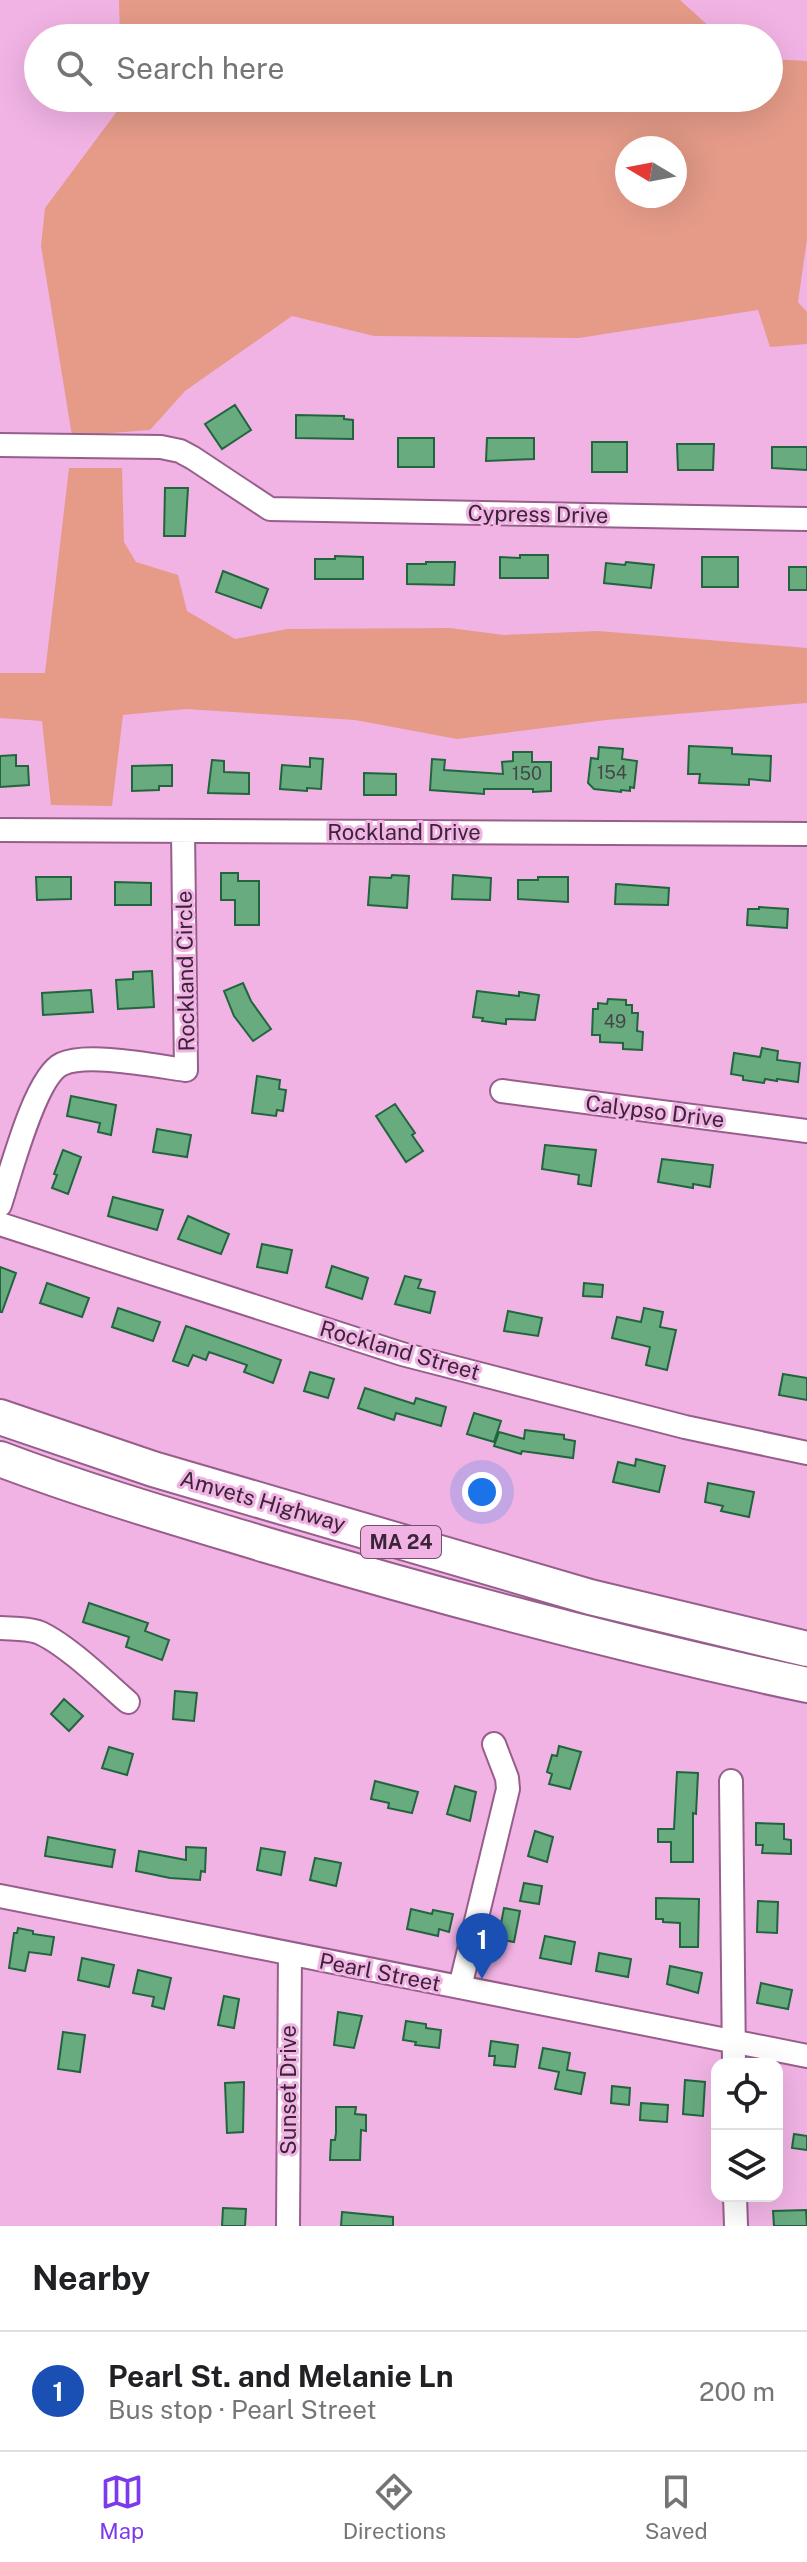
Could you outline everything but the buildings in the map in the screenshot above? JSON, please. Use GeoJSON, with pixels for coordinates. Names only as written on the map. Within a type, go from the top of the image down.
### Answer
{"type":"FeatureCollection","features":[{"type":"Feature","properties":{"kind":"highway","name":"Amvets Highway"},"geometry":{"type":"LineString","coordinates":[[0,1417],[153,1469],[590,1597],[807,1649]]}},
{"type":"Feature","properties":{"kind":"highway","name":"Amvets Highway"},"geometry":{"type":"LineString","coordinates":[[0,1459],[170,1516],[340,1567],[655,1651],[807,1685]]}},
{"type":"Feature","properties":{"kind":"street","name":"Cypress Drive"},"geometry":{"type":"LineString","coordinates":[[0,445],[161,447],[180,451],[270,509],[807,519]]}},
{"type":"Feature","properties":{"kind":"street","name":"Rockland Drive"},"geometry":{"type":"LineString","coordinates":[[0,830],[807,834]]}},
{"type":"Feature","properties":{"kind":"street","name":"Rockland Circle"},"geometry":{"type":"LineString","coordinates":[[0,1205],[34,1104],[50,1073],[60,1064],[96,1059],[186,1070],[183,831]]}},
{"type":"Feature","properties":{"kind":"street","name":"Calypso Drive"},"geometry":{"type":"LineString","coordinates":[[502,1091],[807,1131]]}},
{"type":"Feature","properties":{"kind":"street","name":"Rockland Street"},"geometry":{"type":"LineString","coordinates":[[0,1224],[402,1354],[685,1427],[807,1453]]}},
{"type":"Feature","properties":{"kind":"street"},"geometry":{"type":"LineString","coordinates":[[0,1628],[32,1631],[50,1639],[128,1702]]}},
{"type":"Feature","properties":{"kind":"street"},"geometry":{"type":"LineString","coordinates":[[460,1987],[508,1789],[494,1744]]}},
{"type":"Feature","properties":{"kind":"street"},"geometry":{"type":"LineString","coordinates":[[731,1781],[734,2058]]}},
{"type":"Feature","properties":{"kind":"street","name":"Pearl Street"},"geometry":{"type":"LineString","coordinates":[[0,1896],[807,2056]]}},
{"type":"Feature","properties":{"kind":"street","name":"Sunset Drive"},"geometry":{"type":"LineString","coordinates":[[288,2226],[290,1954]]}},
{"type":"Feature","properties":{"kind":"street"},"geometry":{"type":"LineString","coordinates":[[735,2202],[736,2226]]}},
{"type":"Feature","properties":{"kind":"shaded area"},"geometry":{"type":"Polygon","coordinates":[[[119,0],[680,0],[707,24],[120,24],[119,0]]]}},
{"type":"Feature","properties":{"kind":"shaded area"},"geometry":{"type":"Polygon","coordinates":[[[783,60],[807,61],[807,239],[798,302],[807,312],[807,344],[770,347],[758,310],[579,338],[374,336],[292,316],[185,391],[150,430],[72,436],[41,246],[45,208],[117,112],[783,112],[783,60]]]}},
{"type":"Feature","properties":{"kind":"shaded area"},"geometry":{"type":"Polygon","coordinates":[[[69,468],[122,468],[124,542],[136,562],[178,575],[187,611],[235,639],[287,629],[450,628],[504,635],[598,631],[807,648],[807,703],[606,720],[457,739],[355,720],[186,709],[123,715],[112,806],[51,805],[42,721],[0,718],[0,673],[45,673],[69,468]]]}},
{"type":"Feature","properties":{"kind":"place","name":"Pearl St. and Melanie Ln"},"geometry":{"type":"Point","coordinates":[482,1979]}}]}
